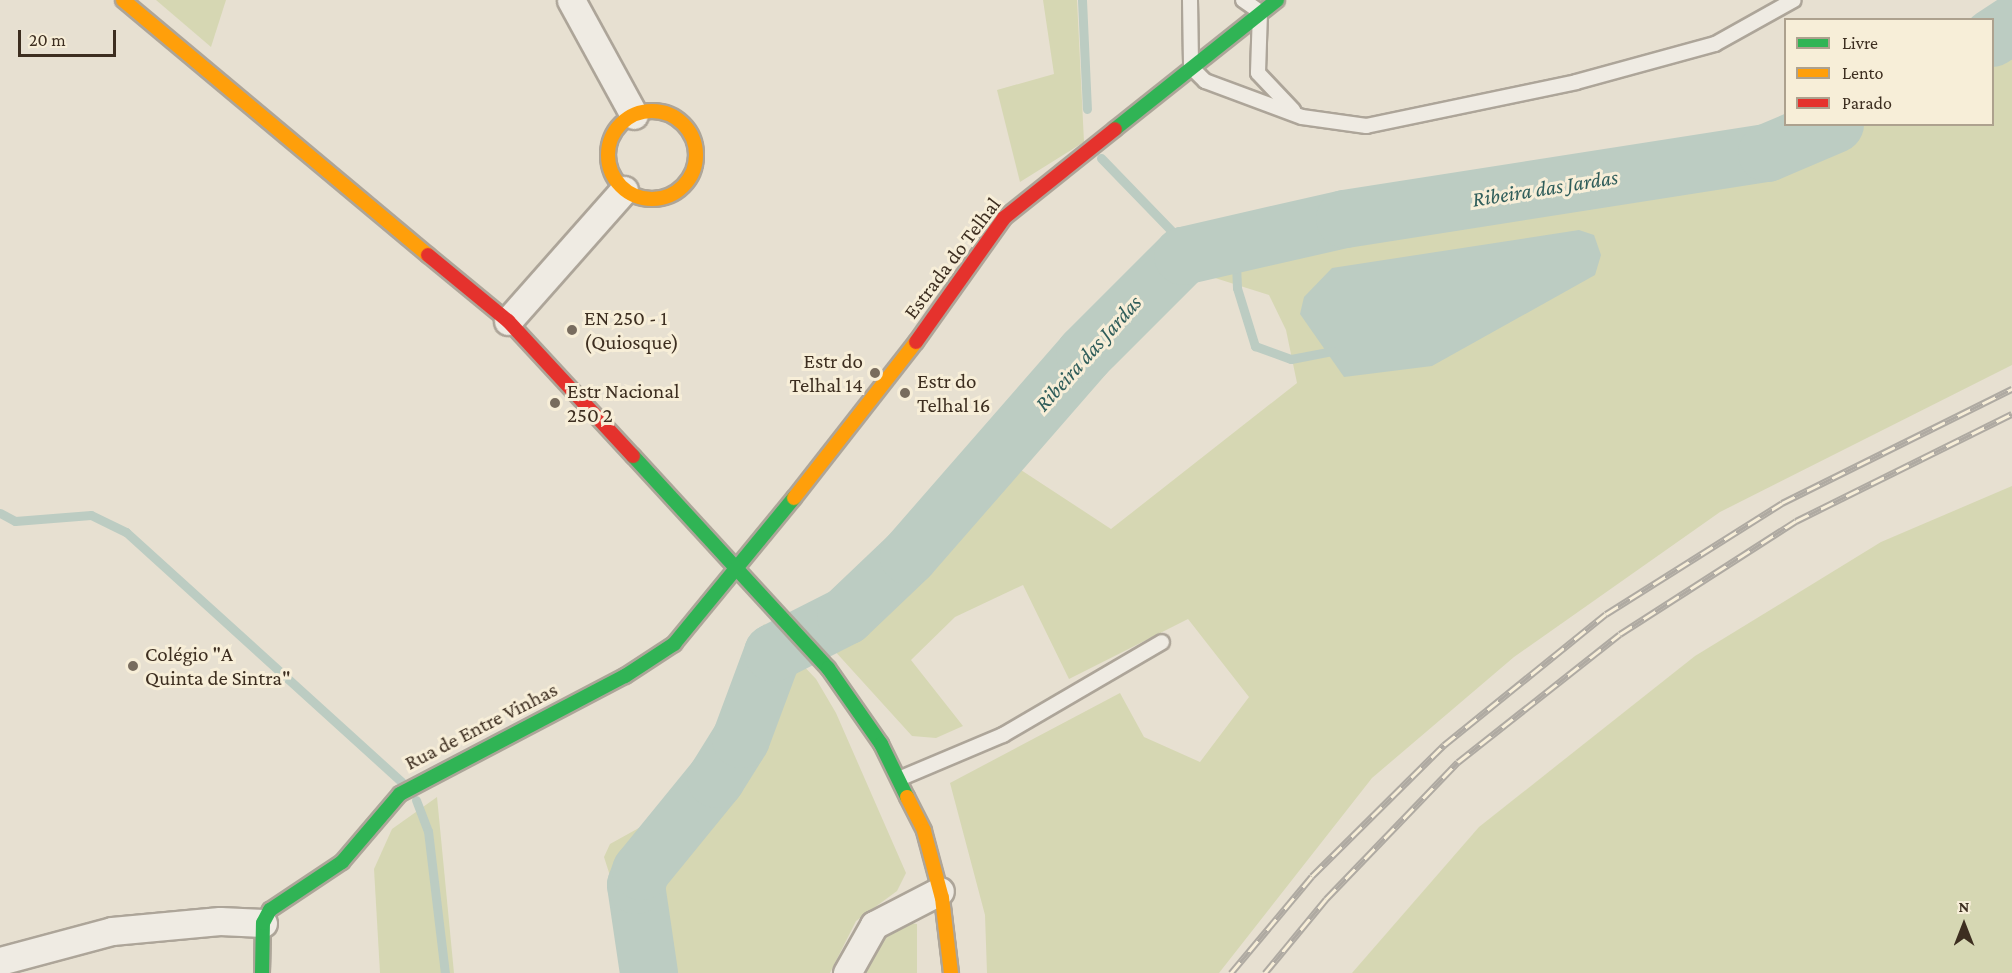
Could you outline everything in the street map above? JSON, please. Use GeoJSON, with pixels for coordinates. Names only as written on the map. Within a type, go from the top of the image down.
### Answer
{"type":"FeatureCollection","features":[{"type":"Feature","properties":{"kind":"street"},"geometry":{"type":"LineString","coordinates":[[123,0],[508,321],[828,668],[901,778],[924,831],[940,891],[951,973]]}},
{"type":"Feature","properties":{"kind":"street"},"geometry":{"type":"LineString","coordinates":[[571,0],[633,115]]}},
{"type":"Feature","properties":{"kind":"street","name":"Estrada do Telhal"},"geometry":{"type":"LineString","coordinates":[[740,570],[868,408],[1004,218],[1277,0]]}},
{"type":"Feature","properties":{"kind":"street"},"geometry":{"type":"LineString","coordinates":[[647,111],[675,117],[693,139],[696,160],[688,180],[665,197],[651,199],[624,190],[614,178],[608,150],[621,123],[633,115],[647,111]]}},
{"type":"Feature","properties":{"kind":"street"},"geometry":{"type":"LineString","coordinates":[[508,321],[624,190]]}},
{"type":"Feature","properties":{"kind":"street","name":"Rua de Entre Vinhas"},"geometry":{"type":"LineString","coordinates":[[263,923],[270,910],[342,862],[411,785],[658,656],[740,570]]}},
{"type":"Feature","properties":{"kind":"street"},"geometry":{"type":"LineString","coordinates":[[847,973],[874,925],[940,891]]}},
{"type":"Feature","properties":{"kind":"street"},"geometry":{"type":"LineString","coordinates":[[0,961],[112,931],[220,921],[263,923],[262,973]]}},
{"type":"Feature","properties":{"kind":"lane"},"geometry":{"type":"LineString","coordinates":[[1190,0],[1191,67],[1205,81],[1302,117],[1366,126],[1576,82],[1715,44],[1794,0]]}},
{"type":"Feature","properties":{"kind":"lane"},"geometry":{"type":"LineString","coordinates":[[1244,0],[1260,12],[1258,73],[1268,90],[1302,117]]}},
{"type":"Feature","properties":{"kind":"lane"},"geometry":{"type":"LineString","coordinates":[[901,778],[1003,735],[1162,642]]}},
{"type":"Feature","properties":{"kind":"green space"},"geometry":{"type":"Polygon","coordinates":[[[156,0],[226,0],[211,47],[156,0]]]}},
{"type":"Feature","properties":{"kind":"green space"},"geometry":{"type":"Polygon","coordinates":[[[1043,0],[1077,0],[1084,142],[1020,182],[997,90],[1054,74],[1043,0]]]}},
{"type":"Feature","properties":{"kind":"green space"},"geometry":{"type":"Polygon","coordinates":[[[2005,0],[2012,0],[2012,365],[1720,512],[1514,657],[1372,778],[1219,973],[987,973],[985,915],[950,783],[1120,693],[1144,737],[1200,762],[1249,697],[1188,619],[1069,679],[1023,585],[955,617],[911,660],[963,726],[936,738],[912,736],[803,616],[840,602],[890,555],[1161,260],[1236,228],[1730,144],[1785,126],[1994,126],[1994,18],[1978,18],[2005,0]],[[1196,272],[1015,466],[1111,529],[1297,383],[1286,330],[1269,295],[1196,272]]]}},
{"type":"Feature","properties":{"kind":"green space"},"geometry":{"type":"Polygon","coordinates":[[[2012,486],[2012,973],[1352,973],[1479,827],[1695,656],[1881,542],[2012,486]]]}},
{"type":"Feature","properties":{"kind":"green space"},"geometry":{"type":"Polygon","coordinates":[[[764,624],[816,679],[836,713],[906,873],[897,891],[856,921],[830,973],[634,973],[629,935],[604,857],[610,844],[655,819],[707,754],[764,624]]]}},
{"type":"Feature","properties":{"kind":"green space"},"geometry":{"type":"Polygon","coordinates":[[[437,797],[454,973],[380,973],[374,869],[392,829],[437,797]]]}},
{"type":"Feature","properties":{"kind":"green space"},"geometry":{"type":"Polygon","coordinates":[[[901,922],[917,924],[917,973],[862,973],[878,944],[901,922]]]}},
{"type":"Feature","properties":{"kind":"shaded area"},"geometry":{"type":"Polygon","coordinates":[[[1579,230],[1594,235],[1601,255],[1595,275],[1432,366],[1344,377],[1300,314],[1304,297],[1332,268],[1579,230]]]}},
{"type":"Feature","properties":{"kind":"waterway"},"geometry":{"type":"LineString","coordinates":[[1082,0],[1087,109]]}},
{"type":"Feature","properties":{"kind":"waterway","name":"Ribeira das Jardas"},"geometry":{"type":"LineString","coordinates":[[1994,37],[2012,25]]}},
{"type":"Feature","properties":{"kind":"waterway","name":"Ribeira das Jardas"},"geometry":{"type":"LineString","coordinates":[[649,973],[636,885],[641,871],[716,779],[741,739],[773,653],[846,616],[909,556],[1085,354],[1183,256],[1345,219],[1767,153],[1830,126]]}},
{"type":"Feature","properties":{"kind":"waterway"},"geometry":{"type":"LineString","coordinates":[[1101,158],[1192,252]]}},
{"type":"Feature","properties":{"kind":"waterway"},"geometry":{"type":"LineString","coordinates":[[1235,240],[1237,288],[1255,346],[1291,359],[1333,351]]}},
{"type":"Feature","properties":{"kind":"waterway"},"geometry":{"type":"LineString","coordinates":[[0,513],[15,521],[91,515],[126,532],[402,782]]}},
{"type":"Feature","properties":{"kind":"waterway"},"geometry":{"type":"LineString","coordinates":[[416,800],[428,831],[445,973]]}},
{"type":"Feature","properties":{"kind":"railway"},"geometry":{"type":"LineString","coordinates":[[1231,973],[1312,876],[1444,745],[1606,614],[1782,503],[2012,389]]}},
{"type":"Feature","properties":{"kind":"railway"},"geometry":{"type":"LineString","coordinates":[[1265,973],[1326,899],[1458,762],[1620,634],[1796,521],[2012,414]]}},
{"type":"Feature","properties":{"kind":"traffic: fast"},"geometry":{"type":"LineString","coordinates":[[1115,129],[1277,0]]}},
{"type":"Feature","properties":{"kind":"traffic: fast"},"geometry":{"type":"LineString","coordinates":[[633,456],[828,668],[881,744],[907,797]]}},
{"type":"Feature","properties":{"kind":"traffic: fast"},"geometry":{"type":"LineString","coordinates":[[262,973],[263,923],[270,910],[342,862],[400,794],[625,676],[674,644],[794,498]]}},
{"type":"Feature","properties":{"kind":"traffic: slow"},"geometry":{"type":"LineString","coordinates":[[123,0],[428,255]]}},
{"type":"Feature","properties":{"kind":"traffic: slow"},"geometry":{"type":"LineString","coordinates":[[652,111],[669,114],[683,124],[693,138],[696,155],[693,172],[683,186],[669,196],[652,199],[635,196],[621,186],[611,172],[608,155],[611,138],[621,124],[635,114],[652,111]]}},
{"type":"Feature","properties":{"kind":"traffic: slow"},"geometry":{"type":"LineString","coordinates":[[794,498],[916,342]]}},
{"type":"Feature","properties":{"kind":"traffic: slow"},"geometry":{"type":"LineString","coordinates":[[907,797],[924,831],[942,898],[951,973]]}},
{"type":"Feature","properties":{"kind":"traffic: jam"},"geometry":{"type":"LineString","coordinates":[[916,342],[1004,218],[1115,129]]}},
{"type":"Feature","properties":{"kind":"traffic: jam"},"geometry":{"type":"LineString","coordinates":[[428,255],[508,321],[633,456]]}},
{"type":"Feature","properties":{"kind":"place","name":"EN 250 - 1 (Quiosque)"},"geometry":{"type":"Point","coordinates":[572,330]}},
{"type":"Feature","properties":{"kind":"place","name":"Estr do Telhal 14"},"geometry":{"type":"Point","coordinates":[875,373]}},
{"type":"Feature","properties":{"kind":"place","name":"Estr do Telhal 16"},"geometry":{"type":"Point","coordinates":[905,393]}},
{"type":"Feature","properties":{"kind":"place","name":"Estr Nacional 250 2"},"geometry":{"type":"Point","coordinates":[555,403]}},
{"type":"Feature","properties":{"kind":"place","name":"Colégio \"A Quinta de Sintra\""},"geometry":{"type":"Point","coordinates":[133,666]}}]}
